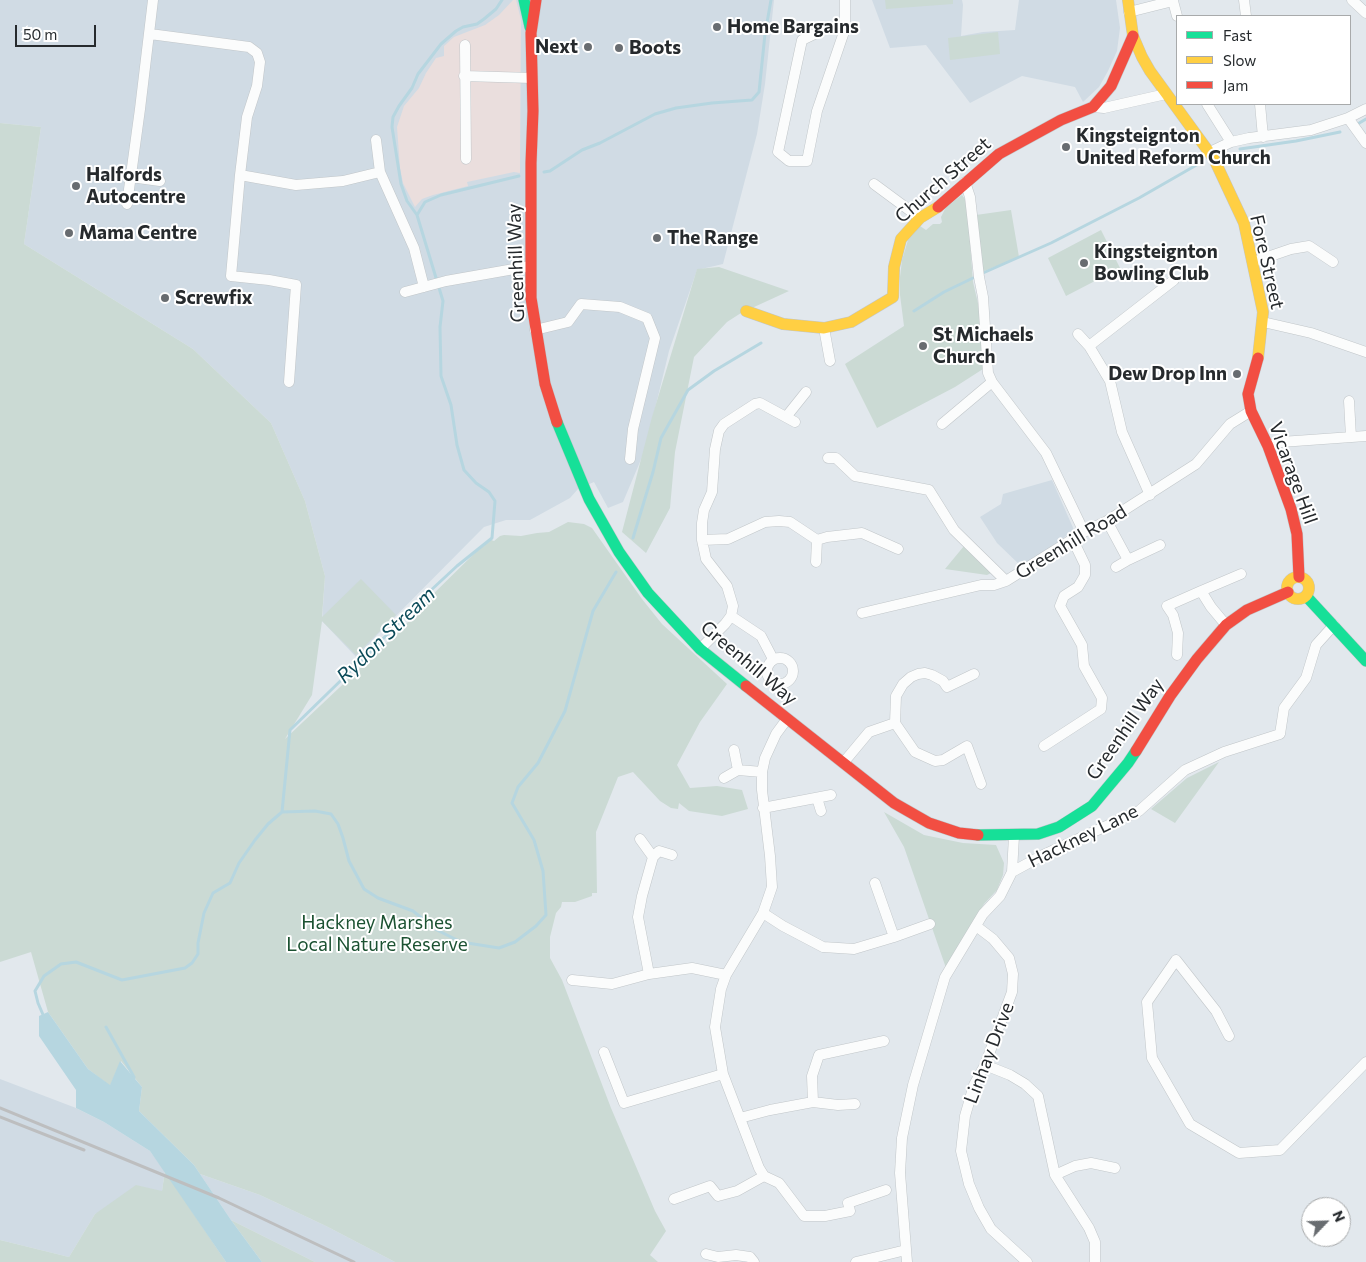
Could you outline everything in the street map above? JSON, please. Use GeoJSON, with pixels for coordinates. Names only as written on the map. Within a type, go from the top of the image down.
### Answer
{"type":"FeatureCollection","features":[{"type":"Feature","properties":{"kind":"main road","name":"Greenhill Way"},"geometry":{"type":"LineString","coordinates":[[524,0],[531,33]]}},
{"type":"Feature","properties":{"kind":"main road","name":"Greenhill Way"},"geometry":{"type":"LineString","coordinates":[[536,0],[531,33],[533,111],[531,298],[545,384],[561,433],[590,499],[618,552],[648,593],[700,649],[787,719],[894,803],[929,823],[959,832],[984,836],[1038,834],[1058,826],[1092,806],[1128,763],[1170,696],[1197,659],[1226,625],[1247,610],[1288,592]]}},
{"type":"Feature","properties":{"kind":"main road","name":"Fore Street"},"geometry":{"type":"LineString","coordinates":[[1128,0],[1133,36],[1142,57],[1166,94],[1210,152],[1244,223],[1263,312],[1260,351],[1248,394],[1251,411]]}},
{"type":"Feature","properties":{"kind":"main road","name":"Church Street"},"geometry":{"type":"LineString","coordinates":[[746,311],[782,324],[824,328],[851,322],[893,297],[894,267],[901,239],[920,218],[938,207],[965,182],[1012,145],[1093,106],[1111,86],[1133,36]]}},
{"type":"Feature","properties":{"kind":"main road","name":"Vicarage Hill"},"geometry":{"type":"LineString","coordinates":[[1251,411],[1268,446],[1293,517],[1297,534],[1299,577],[1306,580],[1309,586],[1306,596],[1366,661]]}},
{"type":"Feature","properties":{"kind":"main road"},"geometry":{"type":"LineString","coordinates":[[1299,577],[1290,581],[1288,592],[1295,599],[1306,596]]}},
{"type":"Feature","properties":{"kind":"street"},"geometry":{"type":"LineString","coordinates":[[127,204],[153,0]]}},
{"type":"Feature","properties":{"kind":"street"},"geometry":{"type":"LineString","coordinates":[[845,0],[845,29],[817,111],[807,161],[789,161],[778,152],[802,40],[825,29],[845,29]]}},
{"type":"Feature","properties":{"kind":"street"},"geometry":{"type":"LineString","coordinates":[[1244,0],[1246,15]]}},
{"type":"Feature","properties":{"kind":"street"},"geometry":{"type":"LineString","coordinates":[[1352,0],[1366,13]]}},
{"type":"Feature","properties":{"kind":"street"},"geometry":{"type":"LineString","coordinates":[[1129,12],[1173,1],[1177,15]]}},
{"type":"Feature","properties":{"kind":"street"},"geometry":{"type":"LineString","coordinates":[[150,34],[249,47],[257,54],[260,62],[257,86],[248,117],[240,175],[231,276],[269,280],[296,286],[289,382]]}},
{"type":"Feature","properties":{"kind":"street"},"geometry":{"type":"LineString","coordinates":[[465,44],[466,159]]}},
{"type":"Feature","properties":{"kind":"street"},"geometry":{"type":"LineString","coordinates":[[464,76],[532,78]]}},
{"type":"Feature","properties":{"kind":"street","name":"Church Street"},"geometry":{"type":"LineString","coordinates":[[1093,106],[1104,108],[1166,94]]}},
{"type":"Feature","properties":{"kind":"street"},"geometry":{"type":"LineString","coordinates":[[1207,105],[1231,142]]}},
{"type":"Feature","properties":{"kind":"street"},"geometry":{"type":"LineString","coordinates":[[1260,105],[1263,137]]}},
{"type":"Feature","properties":{"kind":"street"},"geometry":{"type":"LineString","coordinates":[[1210,152],[1231,142],[1311,130],[1366,110]]}},
{"type":"Feature","properties":{"kind":"street"},"geometry":{"type":"LineString","coordinates":[[1348,118],[1366,143]]}},
{"type":"Feature","properties":{"kind":"street"},"geometry":{"type":"LineString","coordinates":[[376,140],[380,172],[414,248],[424,287]]}},
{"type":"Feature","properties":{"kind":"street"},"geometry":{"type":"LineString","coordinates":[[240,175],[296,185],[343,181],[380,172]]}},
{"type":"Feature","properties":{"kind":"street"},"geometry":{"type":"LineString","coordinates":[[131,177],[160,181]]}},
{"type":"Feature","properties":{"kind":"street"},"geometry":{"type":"LineString","coordinates":[[965,182],[970,196],[983,297],[987,367],[992,382],[1046,453],[1084,532]]}},
{"type":"Feature","properties":{"kind":"street"},"geometry":{"type":"LineString","coordinates":[[874,184],[920,218]]}},
{"type":"Feature","properties":{"kind":"street"},"geometry":{"type":"LineString","coordinates":[[1253,262],[1291,249],[1309,246],[1333,262]]}},
{"type":"Feature","properties":{"kind":"street"},"geometry":{"type":"LineString","coordinates":[[406,292],[446,281],[531,266]]}},
{"type":"Feature","properties":{"kind":"street"},"geometry":{"type":"LineString","coordinates":[[1089,346],[1174,280]]}},
{"type":"Feature","properties":{"kind":"street"},"geometry":{"type":"LineString","coordinates":[[535,330],[568,322],[581,304],[620,307],[647,318],[655,338],[632,430],[630,459]]}},
{"type":"Feature","properties":{"kind":"street"},"geometry":{"type":"LineString","coordinates":[[1263,322],[1311,333],[1366,352]]}},
{"type":"Feature","properties":{"kind":"street"},"geometry":{"type":"LineString","coordinates":[[824,328],[830,361]]}},
{"type":"Feature","properties":{"kind":"street"},"geometry":{"type":"LineString","coordinates":[[1078,334],[1089,346],[1110,381],[1122,432],[1150,494]]}},
{"type":"Feature","properties":{"kind":"street"},"geometry":{"type":"LineString","coordinates":[[942,424],[992,382]]}},
{"type":"Feature","properties":{"kind":"street"},"geometry":{"type":"LineString","coordinates":[[700,649],[731,616],[732,606],[727,586],[706,559],[702,540],[704,510],[712,492],[719,431],[724,424],[750,406],[760,403],[791,420],[806,392]]}},
{"type":"Feature","properties":{"kind":"street"},"geometry":{"type":"LineString","coordinates":[[1349,401],[1351,437]]}},
{"type":"Feature","properties":{"kind":"street","name":"Greenhill Road"},"geometry":{"type":"LineString","coordinates":[[862,613],[981,585],[994,585],[1006,581],[1084,532],[1108,521],[1196,464],[1230,424],[1251,411]]}},
{"type":"Feature","properties":{"kind":"street"},"geometry":{"type":"LineString","coordinates":[[1268,446],[1281,442],[1366,436]]}},
{"type":"Feature","properties":{"kind":"street"},"geometry":{"type":"LineString","coordinates":[[828,458],[836,458],[855,476],[929,490],[954,530],[1006,581]]}},
{"type":"Feature","properties":{"kind":"street"},"geometry":{"type":"LineString","coordinates":[[702,540],[728,539],[765,522],[779,521],[790,522],[817,540]]}},
{"type":"Feature","properties":{"kind":"street"},"geometry":{"type":"LineString","coordinates":[[1108,521],[1128,560]]}},
{"type":"Feature","properties":{"kind":"street"},"geometry":{"type":"LineString","coordinates":[[817,540],[862,533],[898,549]]}},
{"type":"Feature","properties":{"kind":"street"},"geometry":{"type":"LineString","coordinates":[[816,562],[817,540]]}},
{"type":"Feature","properties":{"kind":"street"},"geometry":{"type":"LineString","coordinates":[[1044,746],[1100,709],[1102,698],[1084,666],[1082,645],[1060,606],[1064,596],[1078,587],[1085,575],[1085,565],[1073,540]]}},
{"type":"Feature","properties":{"kind":"street"},"geometry":{"type":"LineString","coordinates":[[1116,567],[1160,545]]}},
{"type":"Feature","properties":{"kind":"street"},"geometry":{"type":"LineString","coordinates":[[1177,656],[1178,633],[1173,615],[1167,606],[1240,574]]}},
{"type":"Feature","properties":{"kind":"street"},"geometry":{"type":"LineString","coordinates":[[1201,591],[1226,625]]}},
{"type":"Feature","properties":{"kind":"street"},"geometry":{"type":"LineString","coordinates":[[731,616],[761,636],[773,659]]}},
{"type":"Feature","properties":{"kind":"street","name":"Hackney Lane"},"geometry":{"type":"LineString","coordinates":[[1012,872],[1043,855],[1139,811],[1186,770],[1224,752],[1280,734],[1284,708],[1306,678],[1316,646],[1334,625]]}},
{"type":"Feature","properties":{"kind":"street"},"geometry":{"type":"LineString","coordinates":[[974,674],[947,688],[942,681],[932,675],[925,673],[911,677],[903,684],[896,696],[895,723],[916,752],[935,761],[943,760],[967,746],[981,784]]}},
{"type":"Feature","properties":{"kind":"street"},"geometry":{"type":"LineString","coordinates":[[787,719],[776,734],[765,758],[762,772],[763,808],[770,856],[772,887],[762,913],[726,975],[721,988],[715,1028],[723,1074],[759,1168],[764,1176],[779,1183],[804,1216],[824,1216],[850,1210],[848,1203],[886,1190]]}},
{"type":"Feature","properties":{"kind":"street"},"geometry":{"type":"LineString","coordinates":[[844,762],[869,732],[895,723]]}},
{"type":"Feature","properties":{"kind":"street"},"geometry":{"type":"LineString","coordinates":[[734,750],[738,770]]}},
{"type":"Feature","properties":{"kind":"street"},"geometry":{"type":"LineString","coordinates":[[724,778],[738,770],[762,772]]}},
{"type":"Feature","properties":{"kind":"street"},"geometry":{"type":"LineString","coordinates":[[763,808],[831,794]]}},
{"type":"Feature","properties":{"kind":"street"},"geometry":{"type":"LineString","coordinates":[[817,798],[821,811]]}},
{"type":"Feature","properties":{"kind":"street","name":"Hackney Lane"},"geometry":{"type":"LineString","coordinates":[[907,1262],[900,1173],[902,1138],[913,1085],[945,977],[984,914],[1000,896],[1012,872],[1014,836]]}},
{"type":"Feature","properties":{"kind":"street"},"geometry":{"type":"LineString","coordinates":[[640,839],[653,857]]}},
{"type":"Feature","properties":{"kind":"street"},"geometry":{"type":"LineString","coordinates":[[649,974],[638,917],[642,896],[653,857],[659,851],[672,855]]}},
{"type":"Feature","properties":{"kind":"street"},"geometry":{"type":"LineString","coordinates":[[875,883],[894,937]]}},
{"type":"Feature","properties":{"kind":"street"},"geometry":{"type":"LineString","coordinates":[[762,913],[823,947],[854,949],[930,924]]}},
{"type":"Feature","properties":{"kind":"street","name":"Linhay Drive"},"geometry":{"type":"LineString","coordinates":[[976,926],[993,939],[1009,958],[1013,974],[1012,992],[984,1065],[974,1085],[965,1116],[961,1151],[969,1184],[978,1208],[992,1229],[1024,1261]]}},
{"type":"Feature","properties":{"kind":"street"},"geometry":{"type":"LineString","coordinates":[[1229,1036],[1216,1011],[1176,960],[1148,1002],[1152,1058],[1190,1124],[1239,1153],[1280,1150],[1366,1062]]}},
{"type":"Feature","properties":{"kind":"street"},"geometry":{"type":"LineString","coordinates":[[572,980],[612,984],[649,974],[692,968],[726,975]]}},
{"type":"Feature","properties":{"kind":"street"},"geometry":{"type":"LineString","coordinates":[[813,1102],[812,1076],[819,1055],[884,1041]]}},
{"type":"Feature","properties":{"kind":"street"},"geometry":{"type":"LineString","coordinates":[[604,1052],[624,1103],[723,1074]]}},
{"type":"Feature","properties":{"kind":"street"},"geometry":{"type":"LineString","coordinates":[[984,1065],[1010,1075],[1038,1096],[1048,1149],[1056,1175],[1089,1228],[1095,1242],[1094,1262]]}},
{"type":"Feature","properties":{"kind":"street"},"geometry":{"type":"LineString","coordinates":[[740,1118],[813,1102],[838,1106],[855,1104]]}},
{"type":"Feature","properties":{"kind":"street"},"geometry":{"type":"LineString","coordinates":[[1056,1175],[1075,1166],[1091,1163],[1115,1168]]}},
{"type":"Feature","properties":{"kind":"street"},"geometry":{"type":"LineString","coordinates":[[674,1199],[710,1186],[718,1196],[737,1191],[764,1176]]}},
{"type":"Feature","properties":{"kind":"street"},"geometry":{"type":"LineString","coordinates":[[856,1262],[906,1250]]}},
{"type":"Feature","properties":{"kind":"street"},"geometry":{"type":"LineString","coordinates":[[706,1254],[718,1257],[736,1255],[750,1258],[754,1262]]}},
{"type":"Feature","properties":{"kind":"shaded area"},"geometry":{"type":"Polygon","coordinates":[[[0,0],[774,0],[765,84],[757,134],[723,264],[697,270],[669,351],[645,450],[623,502],[608,508],[594,482],[578,489],[570,498],[530,520],[506,520],[484,527],[377,635],[357,658],[322,621],[325,576],[305,501],[271,423],[193,349],[24,244],[41,127],[0,123],[0,0]]]}},
{"type":"Feature","properties":{"kind":"shaded area"},"geometry":{"type":"Polygon","coordinates":[[[513,0],[516,0],[521,20],[520,173],[514,172],[467,182],[468,186],[422,199],[415,207],[403,183],[400,168],[397,127],[404,106],[419,88],[436,58],[444,56],[444,46],[454,37],[485,25],[499,15],[513,0]]]}},
{"type":"Feature","properties":{"kind":"shaded area"},"geometry":{"type":"Polygon","coordinates":[[[872,0],[962,0],[961,36],[983,32],[1015,30],[1019,0],[1116,0],[1120,28],[1117,51],[1099,87],[1083,102],[1075,87],[1022,76],[970,103],[926,45],[890,48],[872,0]]]}},
{"type":"Feature","properties":{"kind":"shaded area"},"geometry":{"type":"Polygon","coordinates":[[[1052,480],[1074,530],[1023,568],[997,543],[980,517],[1001,504],[1003,494],[1052,480]]]}},
{"type":"Feature","properties":{"kind":"shaded area"},"geometry":{"type":"Polygon","coordinates":[[[0,1079],[76,1108],[104,1122],[150,1151],[165,1171],[162,1191],[95,1214],[69,1257],[0,1240],[0,1079]]]}},
{"type":"Feature","properties":{"kind":"shaded area"},"geometry":{"type":"Polygon","coordinates":[[[200,1174],[260,1195],[326,1226],[395,1262],[315,1262],[231,1220],[200,1174]]]}},
{"type":"Feature","properties":{"kind":"green space"},"geometry":{"type":"Polygon","coordinates":[[[885,0],[953,0],[953,4],[886,9],[885,0]]]}},
{"type":"Feature","properties":{"kind":"green space"},"geometry":{"type":"Polygon","coordinates":[[[998,32],[1000,54],[950,60],[948,38],[998,32]]]}},
{"type":"Feature","properties":{"kind":"green space","name":"Hackney Marshes Local Nature Reserve"},"geometry":{"type":"Polygon","coordinates":[[[0,123],[41,127],[24,244],[193,349],[271,423],[305,501],[325,576],[322,617],[361,579],[396,615],[356,655],[322,621],[312,695],[285,739],[394,636],[421,609],[419,608],[489,539],[494,541],[504,535],[521,536],[549,532],[568,522],[584,524],[592,528],[662,624],[727,684],[700,722],[677,765],[690,788],[717,786],[742,790],[748,809],[722,816],[689,811],[679,803],[678,809],[671,808],[660,801],[633,772],[618,777],[596,832],[597,893],[592,893],[592,896],[575,902],[562,902],[561,907],[556,913],[550,937],[550,958],[562,980],[611,1108],[655,1211],[666,1231],[650,1255],[658,1262],[395,1262],[326,1226],[260,1195],[200,1174],[194,1165],[139,1111],[142,1087],[121,1061],[110,1086],[88,1069],[48,1012],[31,952],[0,962],[0,123]]]}},
{"type":"Feature","properties":{"kind":"green space"},"geometry":{"type":"Polygon","coordinates":[[[962,195],[967,202],[973,282],[980,312],[983,369],[955,387],[877,428],[845,364],[904,326],[900,277],[902,260],[908,240],[920,226],[926,230],[933,224],[940,224],[946,207],[962,195]]]}},
{"type":"Feature","properties":{"kind":"green space"},"geometry":{"type":"Polygon","coordinates":[[[1011,210],[1019,257],[982,272],[976,215],[1011,210]]]}},
{"type":"Feature","properties":{"kind":"green space","name":"Kingsteignton Bowling Club"},"geometry":{"type":"Polygon","coordinates":[[[1101,230],[1120,268],[1066,296],[1048,258],[1101,230]]]}},
{"type":"Feature","properties":{"kind":"green space"},"geometry":{"type":"Polygon","coordinates":[[[719,267],[789,291],[741,313],[727,322],[694,357],[675,452],[670,508],[646,553],[622,532],[652,417],[697,269],[719,267]]]}},
{"type":"Feature","properties":{"kind":"green space"},"geometry":{"type":"Polygon","coordinates":[[[964,546],[991,573],[987,575],[945,569],[964,546]]]}},
{"type":"Feature","properties":{"kind":"green space"},"geometry":{"type":"Polygon","coordinates":[[[1219,762],[1175,823],[1151,809],[1187,778],[1219,762]]]}},
{"type":"Feature","properties":{"kind":"green space"},"geometry":{"type":"Polygon","coordinates":[[[884,812],[924,835],[963,843],[996,845],[1004,863],[1003,875],[997,890],[984,904],[946,968],[904,847],[884,812]]]}},
{"type":"Feature","properties":{"kind":"green space"},"geometry":{"type":"Polygon","coordinates":[[[165,1171],[226,1262],[0,1262],[0,1240],[69,1257],[95,1214],[136,1185],[162,1191],[165,1171]]]}},
{"type":"Feature","properties":{"kind":"green space"},"geometry":{"type":"Polygon","coordinates":[[[231,1220],[315,1262],[262,1262],[231,1220]]]}},
{"type":"Feature","properties":{"kind":"water"},"geometry":{"type":"Polygon","coordinates":[[[48,1012],[88,1069],[110,1085],[120,1061],[142,1087],[139,1111],[194,1165],[262,1262],[226,1262],[150,1151],[104,1122],[76,1108],[76,1090],[39,1036],[39,1016],[48,1012]]]}},
{"type":"Feature","properties":{"kind":"waterway"},"geometry":{"type":"LineString","coordinates":[[417,215],[407,201],[401,184],[392,127],[393,117],[412,88],[418,74],[441,44],[456,31],[463,27],[477,24],[484,19],[496,9],[502,0]]}},
{"type":"Feature","properties":{"kind":"waterway","name":"Rydon Stream"},"geometry":{"type":"LineString","coordinates":[[544,172],[550,171],[582,150],[600,143],[655,114],[676,108],[752,100],[759,92],[765,34],[771,0]]}},
{"type":"Feature","properties":{"kind":"waterway"},"geometry":{"type":"LineString","coordinates":[[1356,125],[1366,119]]}},
{"type":"Feature","properties":{"kind":"waterway"},"geometry":{"type":"LineString","coordinates":[[1240,149],[1340,132]]}},
{"type":"Feature","properties":{"kind":"waterway"},"geometry":{"type":"LineString","coordinates":[[983,273],[1051,243],[1139,198],[1200,163]]}},
{"type":"Feature","properties":{"kind":"waterway","name":"Rydon Stream"},"geometry":{"type":"LineString","coordinates":[[44,1017],[35,991],[44,976],[61,964],[76,962],[122,980],[185,968],[192,963],[198,954],[198,943],[204,913],[213,893],[230,883],[239,863],[255,840],[268,824],[282,812],[290,730],[429,592],[457,566],[492,538],[495,501],[489,492],[476,483],[464,470],[457,445],[451,405],[441,376],[440,327],[443,301],[417,215],[425,202],[441,195],[519,176]]}},
{"type":"Feature","properties":{"kind":"waterway"},"geometry":{"type":"LineString","coordinates":[[914,311],[944,292],[973,278]]}},
{"type":"Feature","properties":{"kind":"waterway"},"geometry":{"type":"LineString","coordinates":[[633,538],[661,438],[688,390],[714,371],[761,343]]}},
{"type":"Feature","properties":{"kind":"waterway"},"geometry":{"type":"LineString","coordinates":[[282,812],[315,811],[331,814],[338,824],[349,861],[364,889],[378,898],[413,911],[437,930],[461,942],[499,948],[515,942],[536,926],[546,915],[543,871],[534,840],[512,803],[518,787],[538,763],[565,711],[593,611],[616,572]]}},
{"type":"Feature","properties":{"kind":"waterway"},"geometry":{"type":"LineString","coordinates":[[106,1027],[134,1077],[133,1082]]}},
{"type":"Feature","properties":{"kind":"railway"},"geometry":{"type":"LineString","coordinates":[[0,1108],[219,1198],[354,1262]]}},
{"type":"Feature","properties":{"kind":"railway"},"geometry":{"type":"LineString","coordinates":[[0,1117],[84,1150]]}},
{"type":"Feature","properties":{"kind":"traffic: fast"},"geometry":{"type":"LineString","coordinates":[[524,0],[530,27]]}},
{"type":"Feature","properties":{"kind":"traffic: fast"},"geometry":{"type":"LineString","coordinates":[[557,422],[589,499],[619,552],[648,593],[700,649],[746,686]]}},
{"type":"Feature","properties":{"kind":"traffic: fast"},"geometry":{"type":"LineString","coordinates":[[1306,596],[1366,661]]}},
{"type":"Feature","properties":{"kind":"traffic: fast"},"geometry":{"type":"LineString","coordinates":[[978,835],[1038,834],[1059,827],[1092,806],[1136,751]]}},
{"type":"Feature","properties":{"kind":"traffic: slow"},"geometry":{"type":"LineString","coordinates":[[1128,0],[1133,36],[1142,57],[1150,71],[1214,159],[1244,223],[1263,312],[1258,358]]}},
{"type":"Feature","properties":{"kind":"traffic: slow"},"geometry":{"type":"LineString","coordinates":[[746,311],[783,324],[824,328],[851,322],[893,297],[894,267],[901,239],[920,218],[938,207]]}},
{"type":"Feature","properties":{"kind":"traffic: slow"},"geometry":{"type":"LineString","coordinates":[[1298,577],[1306,580],[1309,588],[1306,596],[1298,599],[1290,596],[1287,588],[1290,580],[1298,577]]}},
{"type":"Feature","properties":{"kind":"traffic: jam"},"geometry":{"type":"LineString","coordinates":[[536,0],[531,33],[533,111],[531,298],[545,384],[557,422]]}},
{"type":"Feature","properties":{"kind":"traffic: jam"},"geometry":{"type":"LineString","coordinates":[[938,207],[999,154],[1061,120],[1093,107],[1111,86],[1133,36]]}},
{"type":"Feature","properties":{"kind":"traffic: jam"},"geometry":{"type":"LineString","coordinates":[[1258,358],[1248,394],[1251,411],[1268,446],[1291,509],[1297,534],[1299,577]]}},
{"type":"Feature","properties":{"kind":"traffic: jam"},"geometry":{"type":"LineString","coordinates":[[1136,751],[1170,696],[1197,659],[1226,625],[1247,610],[1288,592]]}},
{"type":"Feature","properties":{"kind":"traffic: jam"},"geometry":{"type":"LineString","coordinates":[[746,686],[894,803],[929,823],[959,833],[978,835]]}},
{"type":"Feature","properties":{"kind":"place","name":"Home Bargains"},"geometry":{"type":"Point","coordinates":[717,27]}},
{"type":"Feature","properties":{"kind":"place","name":"Next"},"geometry":{"type":"Point","coordinates":[588,47]}},
{"type":"Feature","properties":{"kind":"place","name":"Boots"},"geometry":{"type":"Point","coordinates":[619,48]}},
{"type":"Feature","properties":{"kind":"place","name":"Kingsteignton United Reform Church"},"geometry":{"type":"Point","coordinates":[1066,147]}},
{"type":"Feature","properties":{"kind":"place","name":"Halfords Autocentre"},"geometry":{"type":"Point","coordinates":[76,186]}},
{"type":"Feature","properties":{"kind":"place","name":"Mama Centre"},"geometry":{"type":"Point","coordinates":[69,233]}},
{"type":"Feature","properties":{"kind":"place","name":"The Range"},"geometry":{"type":"Point","coordinates":[657,238]}},
{"type":"Feature","properties":{"kind":"place","name":"Kingsteignton Bowling Club"},"geometry":{"type":"Point","coordinates":[1084,263]}},
{"type":"Feature","properties":{"kind":"place","name":"Screwfix"},"geometry":{"type":"Point","coordinates":[165,298]}},
{"type":"Feature","properties":{"kind":"place","name":"St Michaels Church"},"geometry":{"type":"Point","coordinates":[923,346]}},
{"type":"Feature","properties":{"kind":"place","name":"Dew Drop Inn"},"geometry":{"type":"Point","coordinates":[1237,374]}}]}
